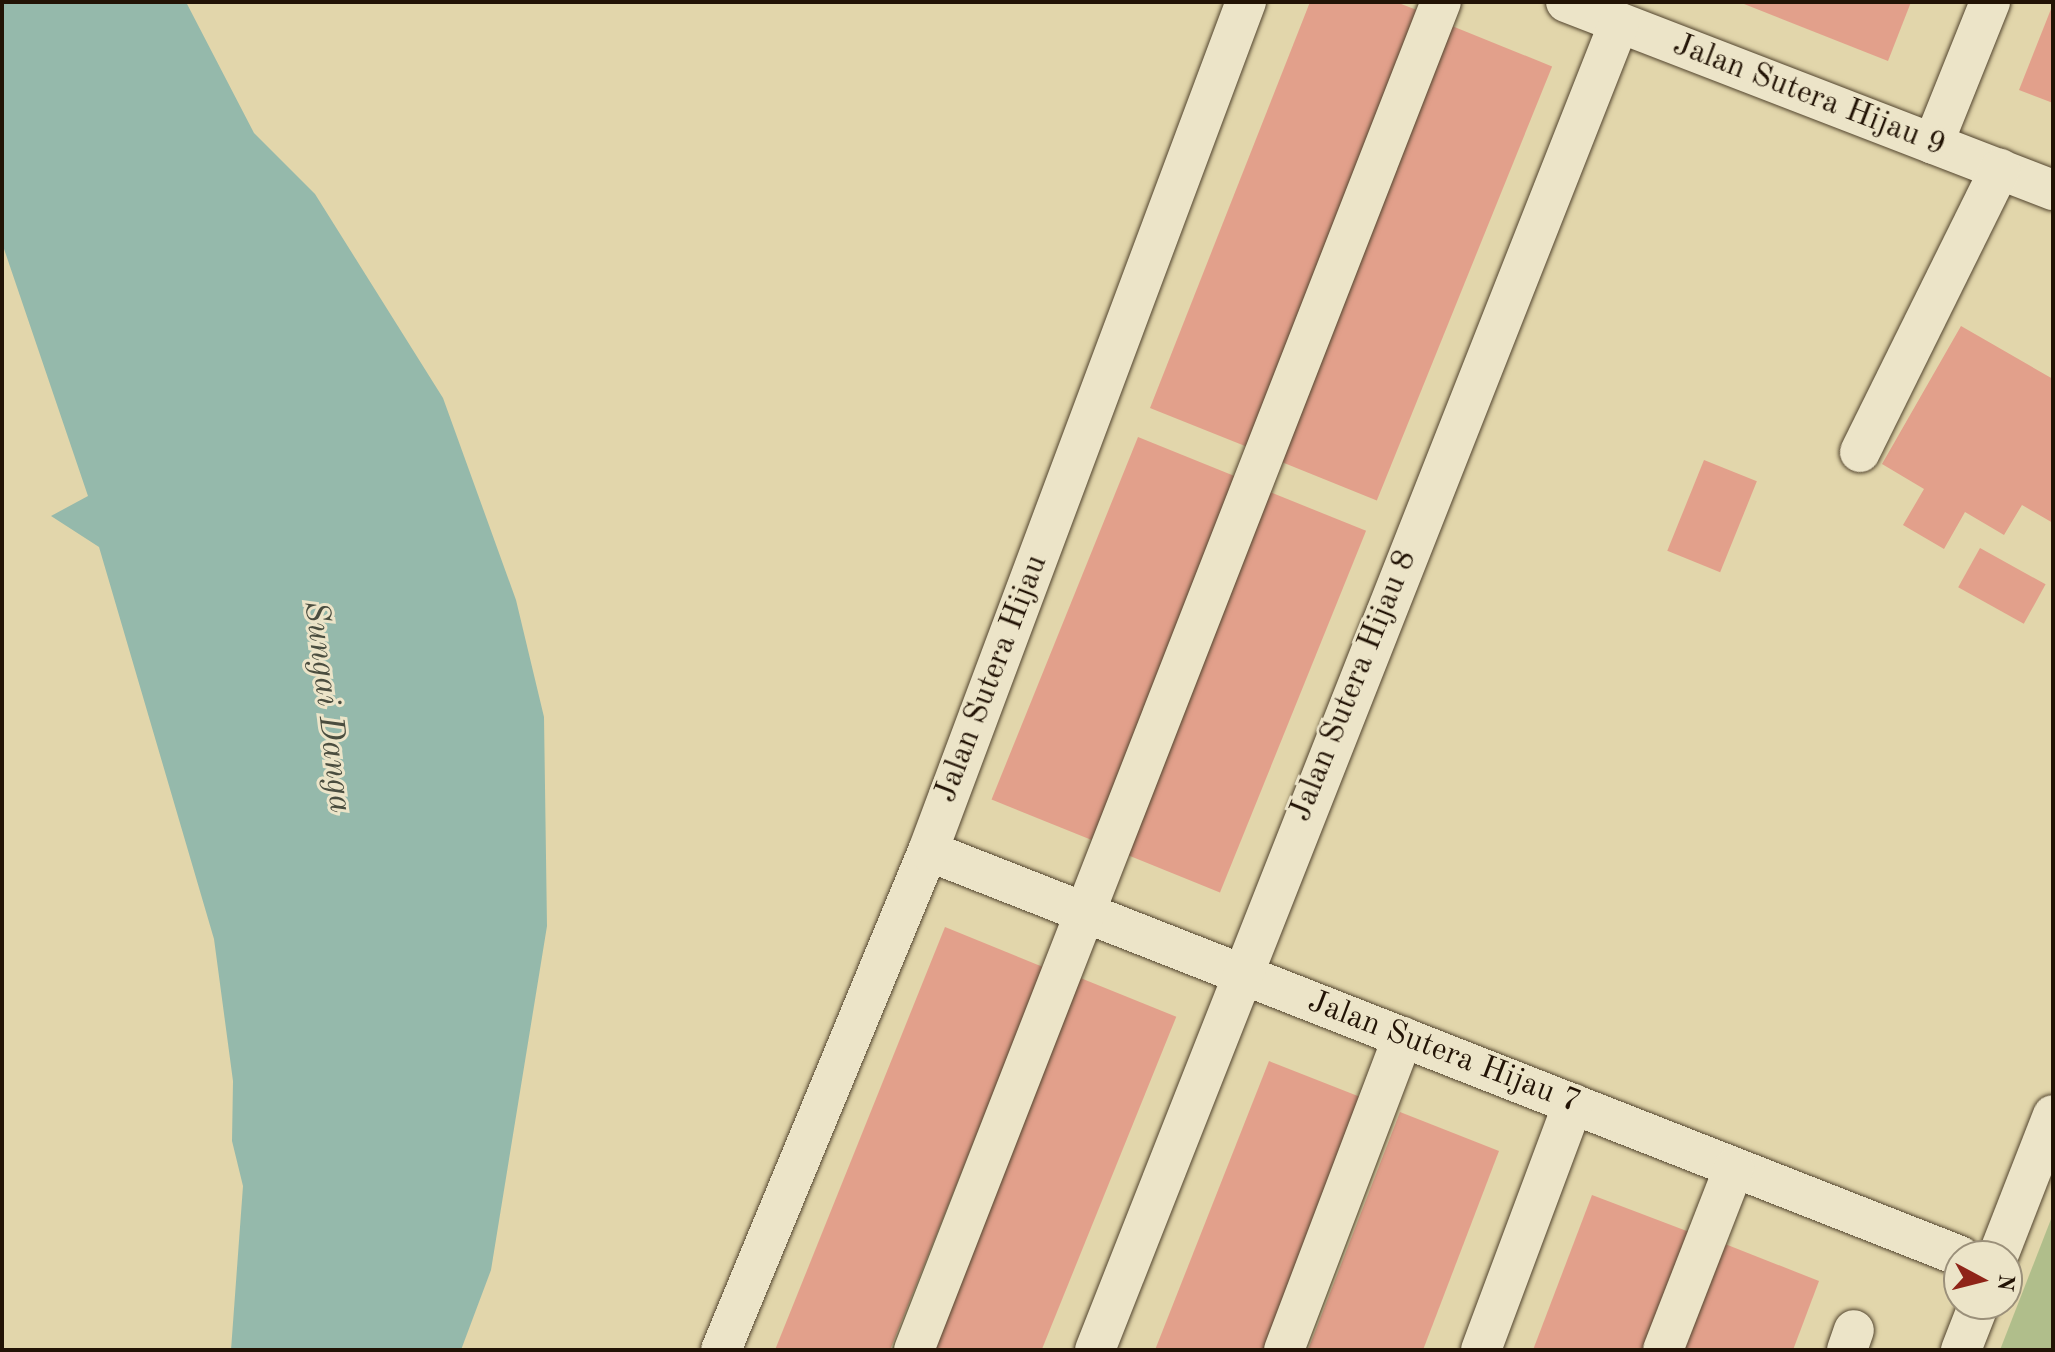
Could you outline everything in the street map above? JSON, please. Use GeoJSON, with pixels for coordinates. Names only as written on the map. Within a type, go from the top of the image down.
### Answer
{"type":"FeatureCollection","features":[{"type":"Feature","properties":{"kind":"street","name":"Jalan Sutera Hijau"},"geometry":{"type":"LineString","coordinates":[[721,1350],[928,851],[1246,2]]}},
{"type":"Feature","properties":{"kind":"street"},"geometry":{"type":"LineString","coordinates":[[914,1350],[1088,914],[1441,2]]}},
{"type":"Feature","properties":{"kind":"street","name":"Jalan Sutera Hijau 9"},"geometry":{"type":"LineString","coordinates":[[1566,2],[2053,190]]}},
{"type":"Feature","properties":{"kind":"street"},"geometry":{"type":"LineString","coordinates":[[1933,144],[1990,2]]}},
{"type":"Feature","properties":{"kind":"street","name":"Jalan Sutera Hijau 8"},"geometry":{"type":"LineString","coordinates":[[1095,1350],[1239,973],[1619,23]]}},
{"type":"Feature","properties":{"kind":"street"},"geometry":{"type":"LineString","coordinates":[[1860,452],[2000,169]]}},
{"type":"Feature","properties":{"kind":"street","name":"Jalan Sutera Hijau 7"},"geometry":{"type":"LineString","coordinates":[[928,851],[1943,1249]]}},
{"type":"Feature","properties":{"kind":"street"},"geometry":{"type":"LineString","coordinates":[[1284,1350],[1403,1037]]}},
{"type":"Feature","properties":{"kind":"street"},"geometry":{"type":"LineString","coordinates":[[1481,1350],[1573,1104]]}},
{"type":"Feature","properties":{"kind":"street"},"geometry":{"type":"LineString","coordinates":[[2004,1240],[2053,1115]]}},
{"type":"Feature","properties":{"kind":"street"},"geometry":{"type":"LineString","coordinates":[[1663,1350],[1734,1168]]}},
{"type":"Feature","properties":{"kind":"street"},"geometry":{"type":"LineString","coordinates":[[1961,1350],[1973,1320]]}},
{"type":"Feature","properties":{"kind":"green space"},"geometry":{"type":"Polygon","coordinates":[[[2053,1214],[2053,1350],[2000,1350],[2012,1320],[2023,1320],[2023,1291],[2053,1214]]]}},
{"type":"Feature","properties":{"kind":"water","name":"Sungai Danga"},"geometry":{"type":"Polygon","coordinates":[[[2,2],[186,2],[254,133],[315,194],[443,398],[516,600],[544,717],[547,926],[491,1270],[461,1350],[231,1350],[243,1186],[232,1141],[233,1081],[214,939],[99,547],[51,516],[88,496],[2,243],[2,2]]]}},
{"type":"Feature","properties":{"kind":"building"},"geometry":{"type":"Polygon","coordinates":[[[1310,2],[1396,2],[1422,12],[1250,448],[1150,408],[1310,2]]]}},
{"type":"Feature","properties":{"kind":"building"},"geometry":{"type":"Polygon","coordinates":[[[1739,2],[1911,2],[1888,61],[1739,2]]]}},
{"type":"Feature","properties":{"kind":"building"},"geometry":{"type":"Polygon","coordinates":[[[2053,4],[2053,103],[2019,90],[2053,4]]]}},
{"type":"Feature","properties":{"kind":"building"},"geometry":{"type":"Polygon","coordinates":[[[1452,26],[1552,66],[1377,500],[1277,460],[1452,26]]]}},
{"type":"Feature","properties":{"kind":"building"},"geometry":{"type":"Polygon","coordinates":[[[1961,326],[2053,379],[2053,523],[2022,505],[2004,535],[1965,512],[1944,549],[1903,525],[1924,489],[1882,464],[1961,326]]]}},
{"type":"Feature","properties":{"kind":"building"},"geometry":{"type":"Polygon","coordinates":[[[1138,437],[1238,477],[1092,840],[992,800],[1138,437]]]}},
{"type":"Feature","properties":{"kind":"building"},"geometry":{"type":"Polygon","coordinates":[[[1704,460],[1757,481],[1720,572],[1667,551],[1704,460]]]}},
{"type":"Feature","properties":{"kind":"building"},"geometry":{"type":"Polygon","coordinates":[[[1265,490],[1366,531],[1220,892],[1119,852],[1265,490]]]}},
{"type":"Feature","properties":{"kind":"building"},"geometry":{"type":"Polygon","coordinates":[[[1980,548],[2046,584],[2024,624],[1958,587],[1980,548]]]}},
{"type":"Feature","properties":{"kind":"building"},"geometry":{"type":"Polygon","coordinates":[[[945,927],[1043,967],[890,1350],[775,1350],[945,927]]]}},
{"type":"Feature","properties":{"kind":"building"},"geometry":{"type":"Polygon","coordinates":[[[1078,977],[1176,1017],[1042,1350],[927,1350],[1078,977]]]}},
{"type":"Feature","properties":{"kind":"building"},"geometry":{"type":"Polygon","coordinates":[[[1269,1061],[1368,1100],[1270,1350],[1155,1350],[1269,1061]]]}},
{"type":"Feature","properties":{"kind":"building"},"geometry":{"type":"Polygon","coordinates":[[[1400,1112],[1499,1151],[1423,1350],[1308,1350],[1400,1112]]]}},
{"type":"Feature","properties":{"kind":"building"},"geometry":{"type":"Polygon","coordinates":[[[1592,1195],[1692,1233],[1647,1350],[1533,1350],[1592,1195]]]}},
{"type":"Feature","properties":{"kind":"building"},"geometry":{"type":"Polygon","coordinates":[[[1720,1242],[1819,1281],[1793,1350],[1678,1350],[1720,1242]]]}}]}
